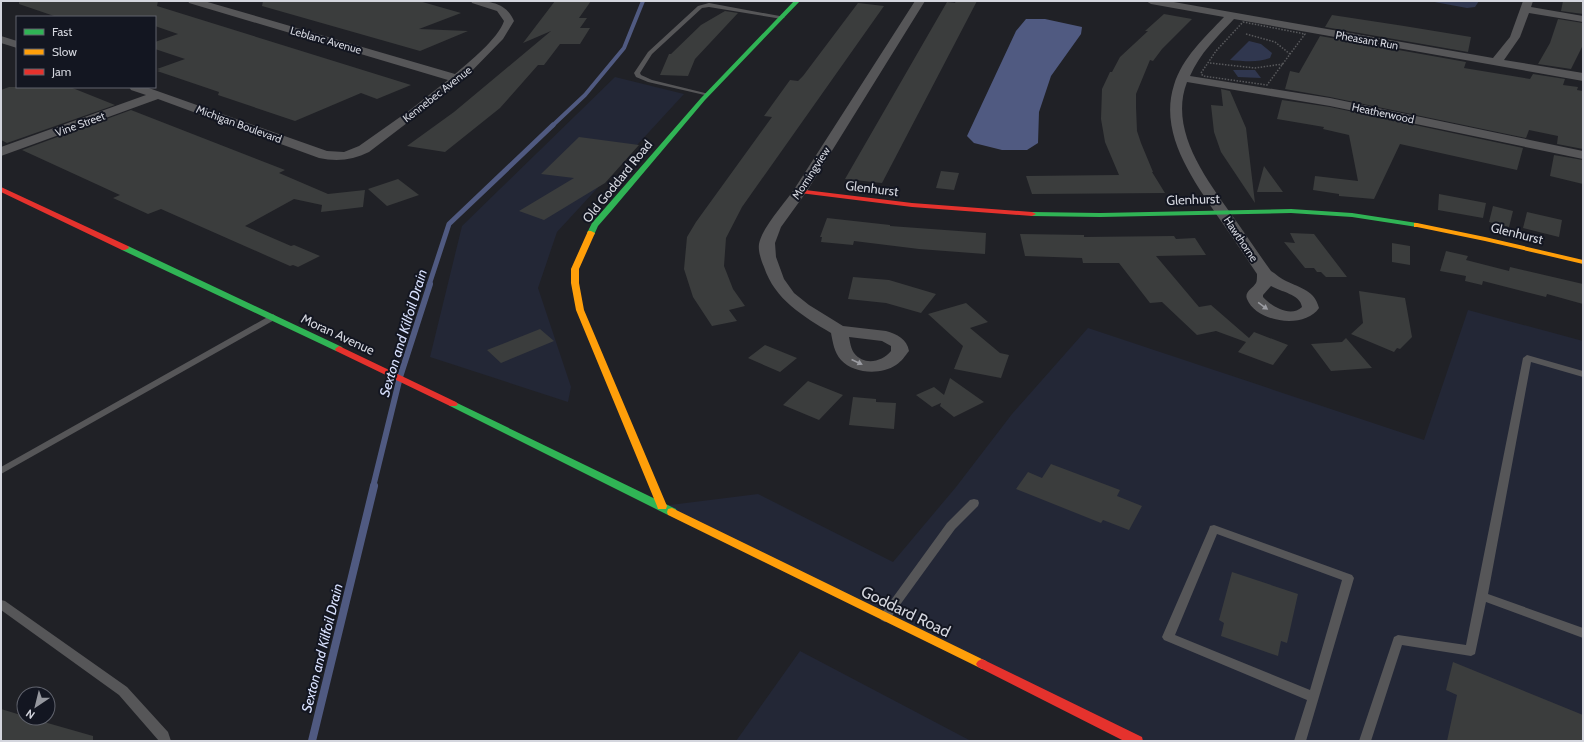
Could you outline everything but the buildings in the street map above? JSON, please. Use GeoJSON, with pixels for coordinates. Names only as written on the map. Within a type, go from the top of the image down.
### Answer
{"type":"FeatureCollection","features":[{"type":"Feature","properties":{"kind":"street","name":"Leblanc Avenue"},"geometry":{"type":"LineString","coordinates":[[193,1],[458,79]]}},
{"type":"Feature","properties":{"kind":"street"},"geometry":{"type":"LineString","coordinates":[[476,1],[496,7],[508,1]]}},
{"type":"Feature","properties":{"kind":"street","name":"Old Goddard Road"},"geometry":{"type":"LineString","coordinates":[[662,506],[580,310],[575,283],[575,269],[595,225],[707,95],[797,1]]}},
{"type":"Feature","properties":{"kind":"street","name":"Morningview"},"geometry":{"type":"LineString","coordinates":[[839,331],[803,309],[788,296],[776,280],[771,270],[767,243],[774,227],[800,191],[920,1]]}},
{"type":"Feature","properties":{"kind":"street","name":"Pheasant Run"},"geometry":{"type":"LineString","coordinates":[[1151,1],[1583,77]]}},
{"type":"Feature","properties":{"kind":"street"},"geometry":{"type":"LineString","coordinates":[[1496,62],[1515,37],[1527,5],[1583,19]]}},
{"type":"Feature","properties":{"kind":"street","name":"Kennebec Avenue"},"geometry":{"type":"LineString","coordinates":[[344,156],[364,149],[458,79],[475,63],[508,26],[510,20],[508,16],[496,7]]}},
{"type":"Feature","properties":{"kind":"street","name":"Hawthorne"},"geometry":{"type":"LineString","coordinates":[[1231,16],[1196,55],[1182,78],[1176,107],[1180,136],[1193,169],[1265,274]]}},
{"type":"Feature","properties":{"kind":"street"},"geometry":{"type":"LineString","coordinates":[[1,39],[16,45]]}},
{"type":"Feature","properties":{"kind":"street","name":"Heatherwood"},"geometry":{"type":"LineString","coordinates":[[1182,78],[1330,102],[1583,155]]}},
{"type":"Feature","properties":{"kind":"street","name":"Michigan Boulevard"},"geometry":{"type":"LineString","coordinates":[[138,88],[324,155],[344,156]]}},
{"type":"Feature","properties":{"kind":"street","name":"Vine Street"},"geometry":{"type":"LineString","coordinates":[[1,152],[158,95]]}},
{"type":"Feature","properties":{"kind":"street","name":"Moran Avenue"},"geometry":{"type":"LineString","coordinates":[[1,189],[369,363],[662,506]]}},
{"type":"Feature","properties":{"kind":"street","name":"Glenhurst"},"geometry":{"type":"LineString","coordinates":[[800,191],[900,204],[1007,213],[1101,215],[1222,212],[1318,212],[1389,219],[1453,231],[1583,262]]}},
{"type":"Feature","properties":{"kind":"street","name":"Goddard Road"},"geometry":{"type":"LineString","coordinates":[[662,506],[1137,741]]}},
{"type":"Feature","properties":{"kind":"lane"},"geometry":{"type":"LineString","coordinates":[[707,95],[650,82],[638,76],[637,73],[650,53],[700,7],[709,5],[782,17]]}},
{"type":"Feature","properties":{"kind":"lane"},"geometry":{"type":"LineString","coordinates":[[1,471],[273,317]]}},
{"type":"Feature","properties":{"kind":"lane"},"geometry":{"type":"LineString","coordinates":[[1365,741],[1398,640],[1471,651],[1527,358],[1583,374]]}},
{"type":"Feature","properties":{"kind":"lane"},"geometry":{"type":"LineString","coordinates":[[885,617],[951,526],[974,503]]}},
{"type":"Feature","properties":{"kind":"lane"},"geometry":{"type":"LineString","coordinates":[[1300,741],[1314,697],[1348,578],[1214,529],[1168,637],[1314,697]]}},
{"type":"Feature","properties":{"kind":"lane"},"geometry":{"type":"LineString","coordinates":[[1482,596],[1583,634]]}},
{"type":"Feature","properties":{"kind":"lane"},"geometry":{"type":"LineString","coordinates":[[1,604],[123,691],[163,736],[165,741]]}},
{"type":"Feature","properties":{"kind":"path"},"geometry":{"type":"LineString","coordinates":[[1242,22],[1305,34],[1267,85],[1203,76],[1201,73],[1207,62],[1235,31],[1242,22]]}},
{"type":"Feature","properties":{"kind":"path"},"geometry":{"type":"LineString","coordinates":[[1235,31],[1275,42],[1290,54]]}},
{"type":"Feature","properties":{"kind":"path"},"geometry":{"type":"LineString","coordinates":[[1207,62],[1256,68],[1283,64]]}},
{"type":"Feature","properties":{"kind":"shaded area"},"geometry":{"type":"Polygon","coordinates":[[[1429,1],[1479,1],[1475,7],[1467,8],[1429,1]]]}},
{"type":"Feature","properties":{"kind":"shaded area"},"geometry":{"type":"Polygon","coordinates":[[[1026,19],[1045,19],[1082,27],[1081,34],[1051,76],[1039,112],[1038,143],[1027,150],[1002,150],[974,143],[967,136],[1016,31],[1026,19]]]}},
{"type":"Feature","properties":{"kind":"shaded area"},"geometry":{"type":"Polygon","coordinates":[[[1249,41],[1261,44],[1272,53],[1270,58],[1255,61],[1230,60],[1249,41]]]}},
{"type":"Feature","properties":{"kind":"shaded area"},"geometry":{"type":"Polygon","coordinates":[[[1233,70],[1255,70],[1261,78],[1238,77],[1233,70]]]}},
{"type":"Feature","properties":{"kind":"shaded area"},"geometry":{"type":"Polygon","coordinates":[[[615,77],[684,94],[557,232],[538,288],[571,387],[568,402],[430,357],[462,226],[615,77]]]}},
{"type":"Feature","properties":{"kind":"shaded area"},"geometry":{"type":"Polygon","coordinates":[[[1468,310],[1583,341],[1583,741],[1136,741],[662,506],[758,494],[893,562],[956,487],[1012,414],[1088,328],[1424,440],[1468,310]]]}},
{"type":"Feature","properties":{"kind":"shaded area"},"geometry":{"type":"Polygon","coordinates":[[[800,651],[971,741],[736,741],[800,651]]]}},
{"type":"Feature","properties":{"kind":"waterway","name":"Sexton and Kilfoil Drain"},"geometry":{"type":"LineString","coordinates":[[552,126],[585,95],[624,48],[643,1]]}},
{"type":"Feature","properties":{"kind":"waterway","name":"Sexton and Kilfoil Drain"},"geometry":{"type":"LineString","coordinates":[[429,285],[449,224],[553,125]]}},
{"type":"Feature","properties":{"kind":"waterway","name":"Sexton and Kilfoil Drain"},"geometry":{"type":"LineString","coordinates":[[373,487],[400,377],[430,284]]}},
{"type":"Feature","properties":{"kind":"waterway","name":"Sexton and Kilfoil Drain"},"geometry":{"type":"LineString","coordinates":[[312,741],[374,486]]}},
{"type":"Feature","properties":{"kind":"traffic: fast"},"geometry":{"type":"LineString","coordinates":[[591,233],[595,225],[609,208],[703,99],[797,1]]}},
{"type":"Feature","properties":{"kind":"traffic: fast"},"geometry":{"type":"LineString","coordinates":[[1032,214],[1100,215],[1291,211],[1352,215],[1417,225]]}},
{"type":"Feature","properties":{"kind":"traffic: fast"},"geometry":{"type":"LineString","coordinates":[[125,248],[339,349]]}},
{"type":"Feature","properties":{"kind":"traffic: fast"},"geometry":{"type":"LineString","coordinates":[[453,404],[672,512]]}},
{"type":"Feature","properties":{"kind":"traffic: slow"},"geometry":{"type":"LineString","coordinates":[[1417,225],[1583,262]]}},
{"type":"Feature","properties":{"kind":"traffic: slow"},"geometry":{"type":"LineString","coordinates":[[591,233],[575,269],[575,283],[580,310],[662,506]]}},
{"type":"Feature","properties":{"kind":"traffic: slow"},"geometry":{"type":"LineString","coordinates":[[672,512],[982,664]]}},
{"type":"Feature","properties":{"kind":"traffic: jam"},"geometry":{"type":"LineString","coordinates":[[1,189],[125,248]]}},
{"type":"Feature","properties":{"kind":"traffic: jam"},"geometry":{"type":"LineString","coordinates":[[800,191],[912,205],[1032,214]]}},
{"type":"Feature","properties":{"kind":"traffic: jam"},"geometry":{"type":"LineString","coordinates":[[339,349],[453,404]]}},
{"type":"Feature","properties":{"kind":"traffic: jam"},"geometry":{"type":"LineString","coordinates":[[982,664],[1137,741]]}}]}
